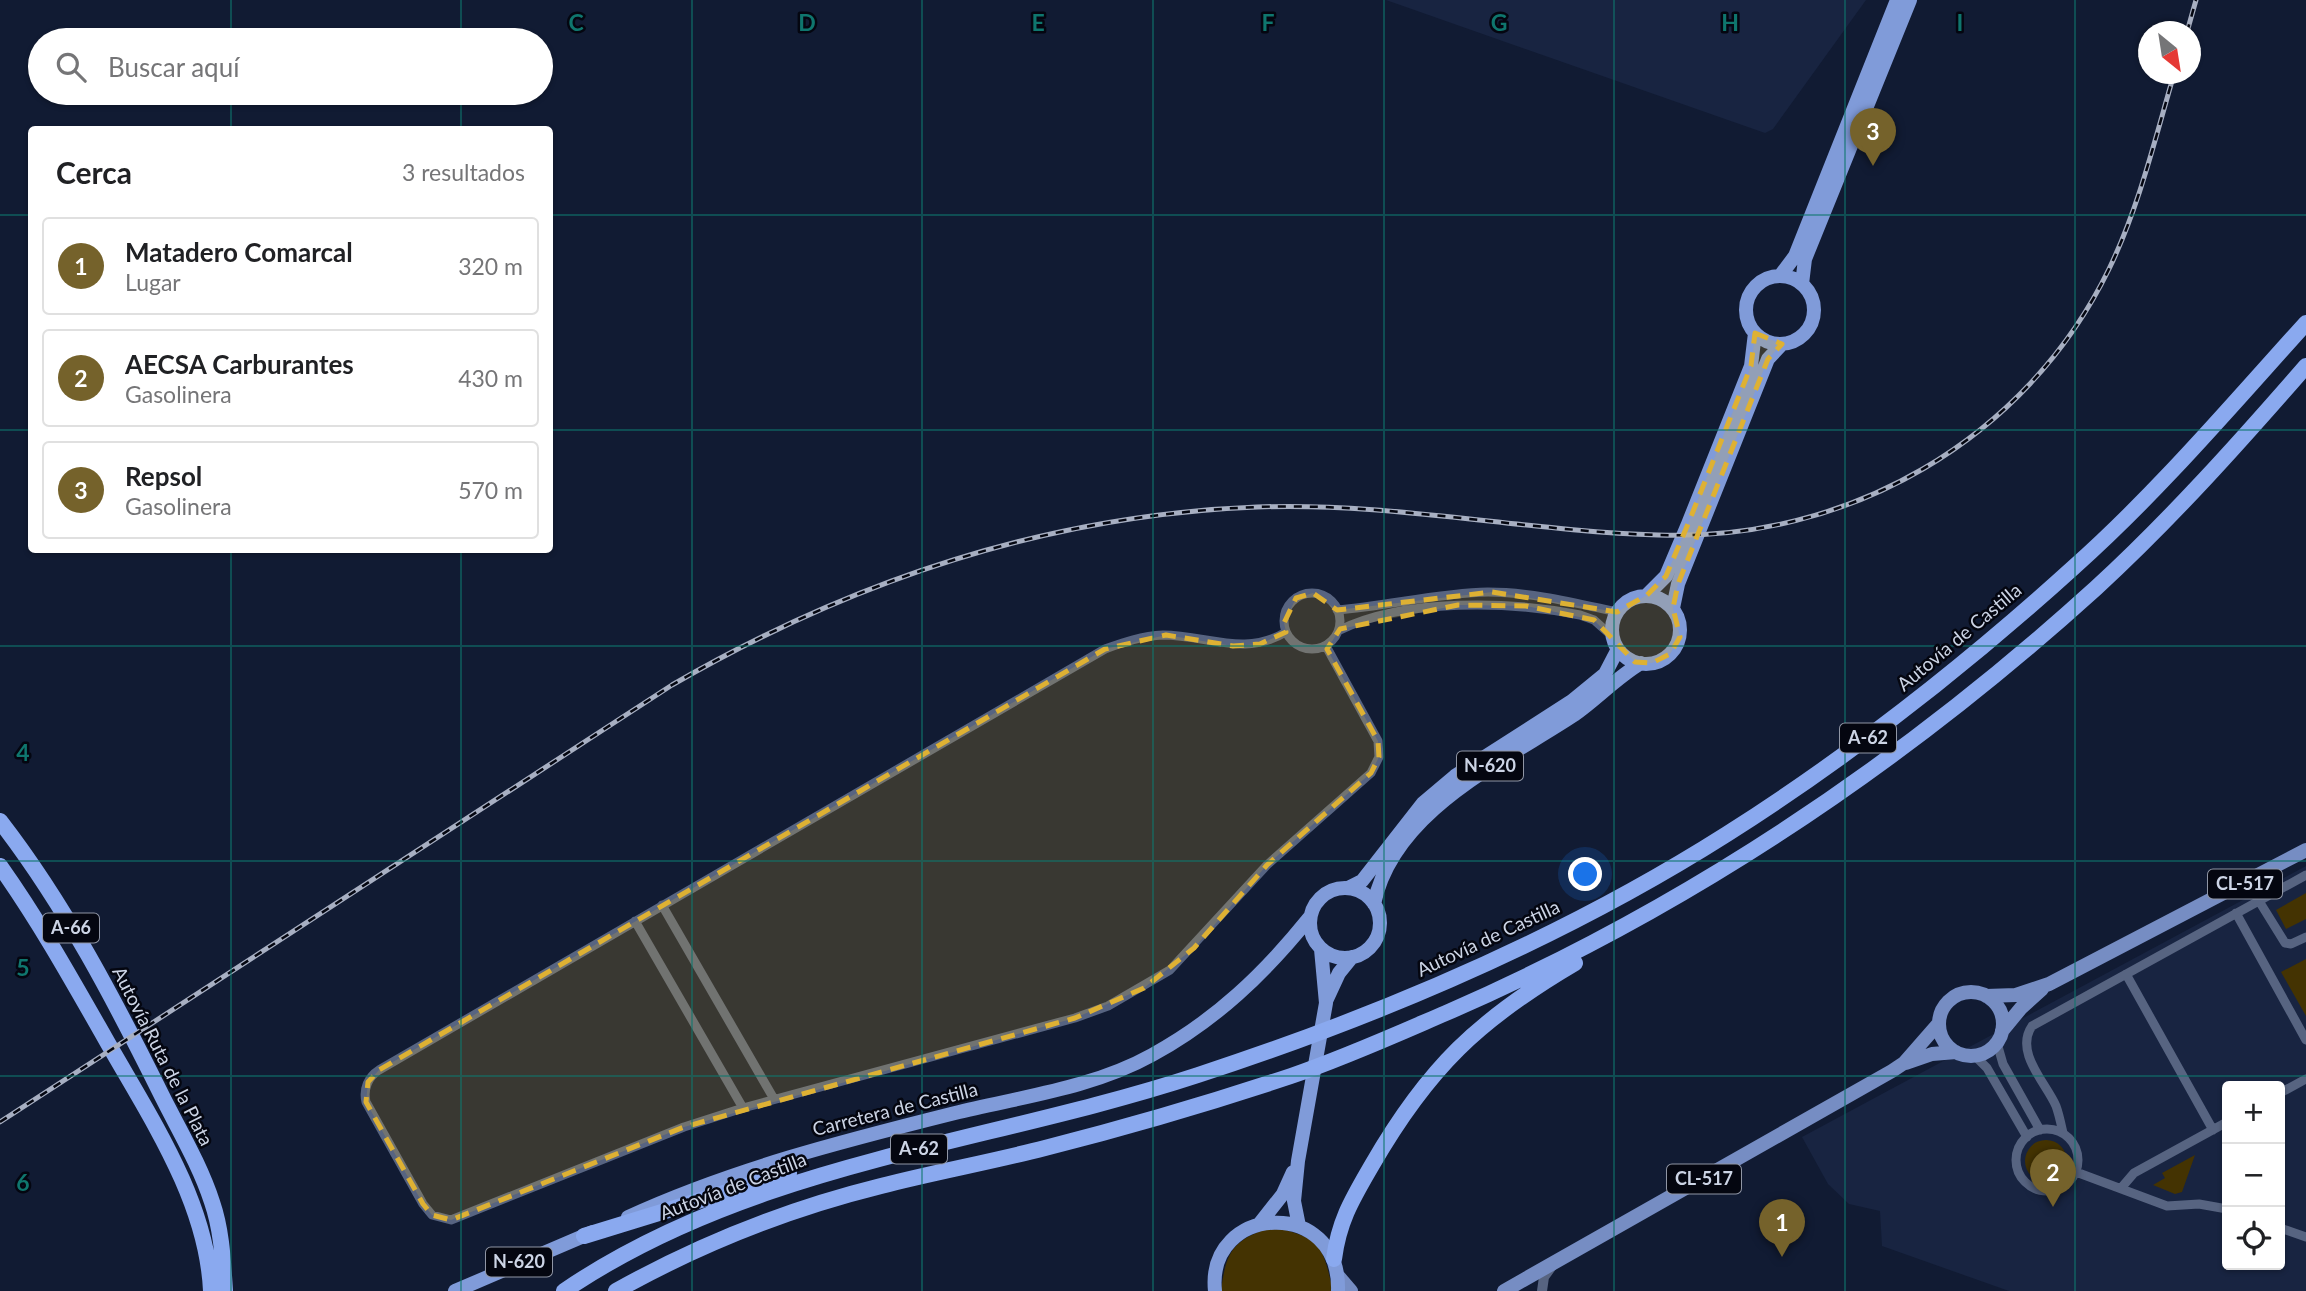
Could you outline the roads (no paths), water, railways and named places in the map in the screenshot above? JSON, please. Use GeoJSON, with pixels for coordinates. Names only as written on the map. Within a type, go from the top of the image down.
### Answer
{"type":"FeatureCollection","features":[{"type":"Feature","properties":{"kind":"highway","name":"N-620"},"geometry":{"type":"LineString","coordinates":[[1696,525],[1751,366],[1755,333],[1746,315],[1750,292],[1768,278],[1780,276],[1795,256],[1897,0]]}},
{"type":"Feature","properties":{"kind":"highway","name":"N-620"},"geometry":{"type":"LineString","coordinates":[[1299,1226],[1294,1201],[1298,1161],[1326,1003],[1339,973],[1352,957],[1364,952],[1374,943],[1379,930],[1379,917],[1374,904],[1382,875],[1433,811],[1462,785],[1577,713],[1622,674],[1642,663],[1661,660],[1676,646],[1680,626],[1673,608],[1683,558],[1768,359],[1782,344],[1800,337],[1812,321],[1812,301],[1802,284],[1805,259],[1910,0]]}},
{"type":"Feature","properties":{"kind":"highway"},"geometry":{"type":"LineString","coordinates":[[1780,276],[1802,284]]}},
{"type":"Feature","properties":{"kind":"highway","name":"Autovía de Castilla"},"geometry":{"type":"LineString","coordinates":[[564,1291],[652,1239],[716,1210],[795,1181],[1166,1086],[1289,1045],[1339,1027],[1514,951],[1595,910],[1724,836],[1851,751],[1954,670],[2077,565],[2195,445],[2306,323]]}},
{"type":"Feature","properties":{"kind":"highway"},"geometry":{"type":"LineString","coordinates":[[1755,333],[1769,342],[1782,344]]}},
{"type":"Feature","properties":{"kind":"highway","name":"A-62"},"geometry":{"type":"LineString","coordinates":[[616,1291],[670,1261],[733,1233],[806,1208],[878,1186],[1044,1149],[1178,1112],[1353,1054],[1529,975],[1674,900],[1868,772],[1975,691],[2095,588],[2161,526],[2217,468],[2306,366]]}},
{"type":"Feature","properties":{"kind":"highway","name":"N-620"},"geometry":{"type":"LineString","coordinates":[[1326,1003],[1321,950],[1311,935],[1310,917],[1319,898],[1327,892],[1348,888],[1362,881],[1423,803],[1455,776],[1572,701],[1605,674],[1615,643],[1612,624],[1617,612],[1636,597],[1647,595],[1683,558]]}},
{"type":"Feature","properties":{"kind":"highway"},"geometry":{"type":"LineString","coordinates":[[1647,595],[1657,597],[1673,608]]}},
{"type":"Feature","properties":{"kind":"highway"},"geometry":{"type":"LineString","coordinates":[[1615,643],[1628,659],[1642,663]]}},
{"type":"Feature","properties":{"kind":"highway","name":"Autovía Ruta de la Plata"},"geometry":{"type":"LineString","coordinates":[[0,821],[60,909],[106,989],[212,1200],[222,1244],[225,1291]]}},
{"type":"Feature","properties":{"kind":"highway","name":"Autovía Ruta de la Plata"},"geometry":{"type":"LineString","coordinates":[[0,866],[83,1000],[173,1163],[200,1226],[211,1291]]}},
{"type":"Feature","properties":{"kind":"highway"},"geometry":{"type":"LineString","coordinates":[[1348,888],[1367,896],[1374,904]]}},
{"type":"Feature","properties":{"kind":"highway"},"geometry":{"type":"LineString","coordinates":[[1339,1284],[1334,1259],[1342,1217],[1407,1107],[1446,1059],[1484,1024],[1527,991],[1674,900]]}},
{"type":"Feature","properties":{"kind":"highway","name":"Carretera de Castilla"},"geometry":{"type":"LineString","coordinates":[[455,1291],[713,1181],[825,1145],[1047,1092],[1150,1057],[1233,1002],[1271,965],[1310,917]]}},
{"type":"Feature","properties":{"kind":"highway"},"geometry":{"type":"LineString","coordinates":[[1321,950],[1336,957],[1352,957]]}},
{"type":"Feature","properties":{"kind":"highway"},"geometry":{"type":"LineString","coordinates":[[584,1236],[784,1174],[885,1151],[932,1146]]}},
{"type":"Feature","properties":{"kind":"highway","name":"N-620"},"geometry":{"type":"LineString","coordinates":[[1215,1291],[1216,1266],[1223,1252],[1239,1234],[1260,1223],[1283,1194],[1298,1161]]}},
{"type":"Feature","properties":{"kind":"highway"},"geometry":{"type":"LineString","coordinates":[[212,1200],[229,1255],[233,1291]]}},
{"type":"Feature","properties":{"kind":"highway"},"geometry":{"type":"LineString","coordinates":[[1260,1223],[1286,1222],[1314,1233],[1334,1259]]}},
{"type":"Feature","properties":{"kind":"main road","name":"CL-517"},"geometry":{"type":"LineString","coordinates":[[1904,1063],[1939,1023],[1942,1010],[1950,1000],[1961,993],[2016,995],[2049,984],[2306,850]]}},
{"type":"Feature","properties":{"kind":"main road","name":"CL-517"},"geometry":{"type":"LineString","coordinates":[[1504,1291],[1904,1063],[1932,1054],[1956,1052],[1975,1055],[1987,1051],[2021,1008],[2049,984]]}},
{"type":"Feature","properties":{"kind":"main road"},"geometry":{"type":"LineString","coordinates":[[1986,996],[1997,1005],[2002,1017],[1999,1037]]}},
{"type":"Feature","properties":{"kind":"main road"},"geometry":{"type":"LineString","coordinates":[[1939,1023],[1947,1045],[1956,1052]]}},
{"type":"Feature","properties":{"kind":"main road"},"geometry":{"type":"LineString","coordinates":[[1339,1284],[1351,1291]]}},
{"type":"Feature","properties":{"kind":"street"},"geometry":{"type":"LineString","coordinates":[[1337,610],[1456,594],[1492,592],[1560,599],[1617,612]]}},
{"type":"Feature","properties":{"kind":"street"},"geometry":{"type":"LineString","coordinates":[[1340,629],[1337,610],[1322,595],[1304,594],[1289,605],[1285,614],[1286,632],[1291,640],[1307,649],[1326,646],[1340,629],[1355,622],[1420,610],[1491,604],[1580,615],[1594,620],[1615,643]]}},
{"type":"Feature","properties":{"kind":"street"},"geometry":{"type":"LineString","coordinates":[[1286,632],[1272,641],[1233,646],[1166,635],[1138,637],[1105,649],[373,1074],[364,1093],[366,1102],[423,1204],[432,1215],[451,1220],[684,1127],[774,1099],[1075,1018],[1132,994],[1170,970],[1267,865],[1371,772],[1379,757],[1378,741],[1326,646]]}},
{"type":"Feature","properties":{"kind":"street"},"geometry":{"type":"LineString","coordinates":[[2063,1133],[2040,1130],[2027,1137],[2020,1146],[2017,1167],[2030,1185],[2051,1190],[2062,1187],[2076,1172],[2077,1150],[2063,1133],[2057,1108],[2026,1050],[2026,1037],[2037,1022],[2306,875]]}},
{"type":"Feature","properties":{"kind":"street"},"geometry":{"type":"LineString","coordinates":[[2259,901],[2285,943],[2291,944],[2306,937]]}},
{"type":"Feature","properties":{"kind":"street"},"geometry":{"type":"LineString","coordinates":[[662,905],[774,1099]]}},
{"type":"Feature","properties":{"kind":"street"},"geometry":{"type":"LineString","coordinates":[[2236,913],[2306,1040]]}},
{"type":"Feature","properties":{"kind":"street"},"geometry":{"type":"LineString","coordinates":[[635,920],[743,1108]]}},
{"type":"Feature","properties":{"kind":"street"},"geometry":{"type":"LineString","coordinates":[[2126,974],[2213,1130]]}},
{"type":"Feature","properties":{"kind":"street"},"geometry":{"type":"LineString","coordinates":[[1999,1037],[2003,1064],[2040,1130]]}},
{"type":"Feature","properties":{"kind":"street"},"geometry":{"type":"LineString","coordinates":[[1975,1055],[1987,1068],[2027,1137]]}},
{"type":"Feature","properties":{"kind":"street"},"geometry":{"type":"LineString","coordinates":[[2285,1090],[2306,1079]]}},
{"type":"Feature","properties":{"kind":"street"},"geometry":{"type":"LineString","coordinates":[[2122,1187],[2134,1173],[2222,1125]]}},
{"type":"Feature","properties":{"kind":"street"},"geometry":{"type":"LineString","coordinates":[[2076,1172],[2167,1206],[2199,1204],[2222,1208]]}},
{"type":"Feature","properties":{"kind":"street"},"geometry":{"type":"LineString","coordinates":[[2285,1230],[2306,1237]]}},
{"type":"Feature","properties":{"kind":"street"},"geometry":{"type":"LineString","coordinates":[[1542,1291],[1544,1278],[1555,1263]]}},
{"type":"Feature","properties":{"kind":"railway"},"geometry":{"type":"LineString","coordinates":[[2190,21],[2196,0]]}},
{"type":"Feature","properties":{"kind":"railway"},"geometry":{"type":"LineString","coordinates":[[0,1122],[672,685],[810,614],[881,585],[954,560],[1028,539],[1103,524],[1179,513],[1257,507],[1358,509],[1658,535],[1728,533],[1797,520],[1862,499],[1923,469],[1980,430],[2030,384],[2074,330],[2120,245],[2146,173],[2171,84]]}},
{"type":"Feature","properties":{"kind":"place","name":"Repsol"},"geometry":{"type":"Point","coordinates":[1873,166]}},
{"type":"Feature","properties":{"kind":"place","name":"AECSA Carburantes"},"geometry":{"type":"Point","coordinates":[2053,1207]}},
{"type":"Feature","properties":{"kind":"place","name":"Matadero Comarcal"},"geometry":{"type":"Point","coordinates":[1782,1257]}}]}
